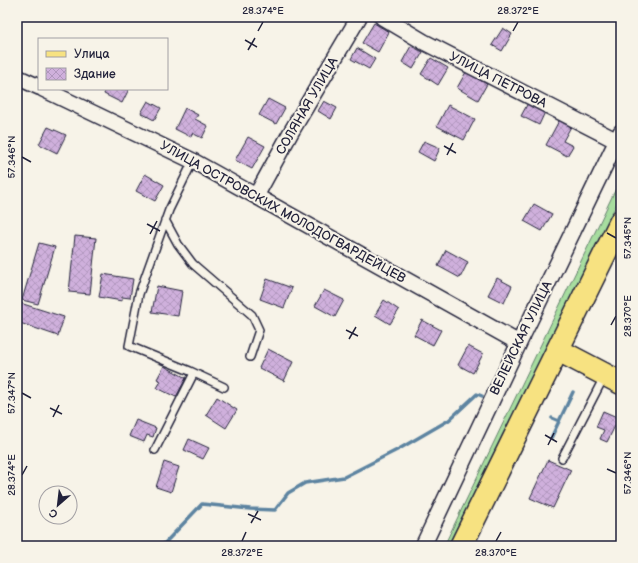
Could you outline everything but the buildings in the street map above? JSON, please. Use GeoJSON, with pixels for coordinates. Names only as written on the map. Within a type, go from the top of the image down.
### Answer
{"type":"FeatureCollection","features":[{"type":"Feature","properties":{"kind":"main road"},"geometry":{"type":"LineString","coordinates":[[461,546],[621,220]]}},
{"type":"Feature","properties":{"kind":"main road"},"geometry":{"type":"LineString","coordinates":[[558,350],[613,379]]}},
{"type":"Feature","properties":{"kind":"street","name":"СОЛЯНАЯ УЛИЦА"},"geometry":{"type":"LineString","coordinates":[[256,196],[291,132],[359,17]]}},
{"type":"Feature","properties":{"kind":"street","name":"УЛИЦА ПЕТРОВА"},"geometry":{"type":"LineString","coordinates":[[382,17],[424,42],[619,136]]}},
{"type":"Feature","properties":{"kind":"street"},"geometry":{"type":"LineString","coordinates":[[17,77],[38,87]]}},
{"type":"Feature","properties":{"kind":"street","name":"УЛИЦА ОСТРОВСКИХ МОЛОДОГВАРДЕЙЦЕВ"},"geometry":{"type":"LineString","coordinates":[[45,90],[194,161],[519,343]]}},
{"type":"Feature","properties":{"kind":"street","name":"ВЕЛЕЙСКАЯ УЛИЦА"},"geometry":{"type":"LineString","coordinates":[[423,546],[619,136]]}},
{"type":"Feature","properties":{"kind":"lane"},"geometry":{"type":"LineString","coordinates":[[194,161],[165,220],[139,294],[129,346],[224,387]]}},
{"type":"Feature","properties":{"kind":"lane"},"geometry":{"type":"LineString","coordinates":[[165,220],[178,244],[193,264],[252,315],[259,330],[250,358]]}},
{"type":"Feature","properties":{"kind":"lane"},"geometry":{"type":"LineString","coordinates":[[155,450],[194,373]]}},
{"type":"Feature","properties":{"kind":"lane"},"geometry":{"type":"LineString","coordinates":[[562,458],[613,379]]}},
{"type":"Feature","properties":{"kind":"green space"},"geometry":{"type":"Polygon","coordinates":[[[621,178],[621,195],[448,546],[444,546],[621,178]]]}},
{"type":"Feature","properties":{"kind":"waterway"},"geometry":{"type":"LineString","coordinates":[[551,438],[573,392]]}},
{"type":"Feature","properties":{"kind":"waterway"},"geometry":{"type":"LineString","coordinates":[[162,546],[202,504],[275,510],[288,493],[305,483],[344,477],[399,449],[449,420],[477,394],[482,396]]}},
{"type":"Feature","properties":{"kind":"waterway"},"geometry":{"type":"LineString","coordinates":[[552,418],[559,421]]}}]}
